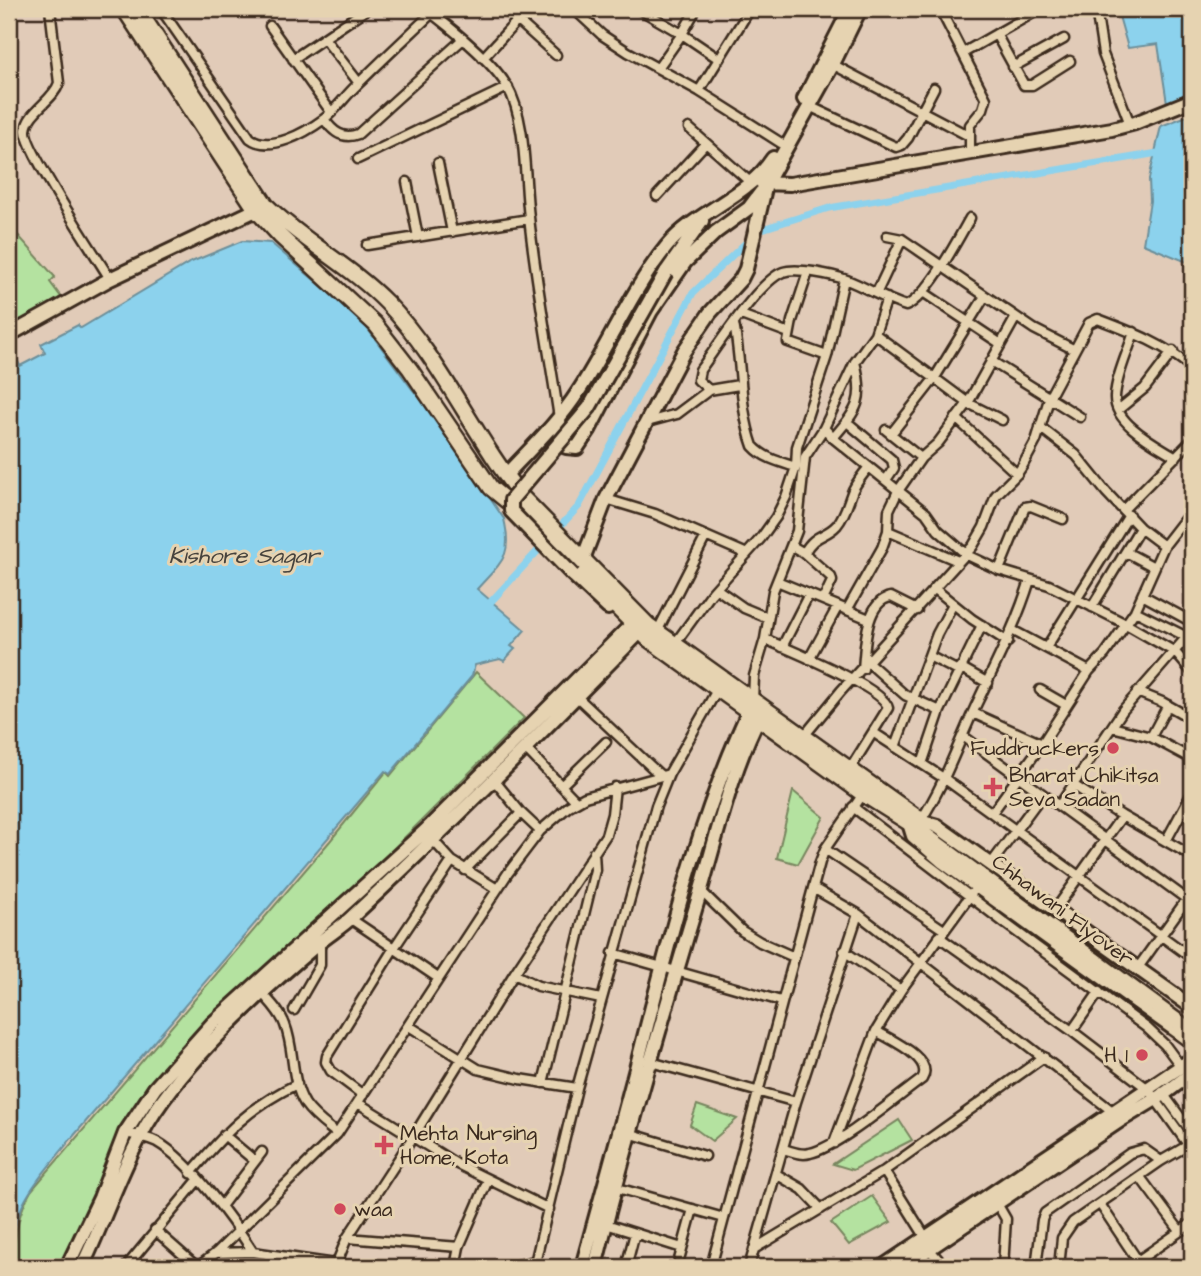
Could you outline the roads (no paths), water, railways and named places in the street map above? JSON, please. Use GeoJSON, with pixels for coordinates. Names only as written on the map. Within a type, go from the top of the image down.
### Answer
{"type":"FeatureCollection","features":[{"type":"Feature","properties":{"kind":"main road"},"geometry":{"type":"LineString","coordinates":[[124,9],[261,207],[363,280],[388,304],[425,353],[534,517],[576,562],[641,625],[668,656],[718,691],[804,736],[918,822]]}},
{"type":"Feature","properties":{"kind":"main road"},"geometry":{"type":"LineString","coordinates":[[138,9],[280,236],[375,324],[410,369],[491,488],[534,517]]}},
{"type":"Feature","properties":{"kind":"main road"},"geometry":{"type":"LineString","coordinates":[[641,625],[674,645],[863,794],[918,822]]}},
{"type":"Feature","properties":{"kind":"main road","name":"Chhawani Flyover"},"geometry":{"type":"LineString","coordinates":[[918,822],[1192,1032]]}},
{"type":"Feature","properties":{"kind":"main road","name":"Chhawani Flyover"},"geometry":{"type":"LineString","coordinates":[[934,835],[1192,1021]]}},
{"type":"Feature","properties":{"kind":"street"},"geometry":{"type":"LineString","coordinates":[[50,9],[59,83],[57,90],[28,122],[26,136],[51,183],[110,279]]}},
{"type":"Feature","properties":{"kind":"street"},"geometry":{"type":"LineString","coordinates":[[161,9],[212,86],[250,138],[257,143],[272,144],[299,134],[327,116],[429,11],[483,58],[508,87],[516,107],[529,219],[559,418],[560,444],[566,447],[577,447],[589,430],[657,302],[685,262],[716,232],[749,208],[765,189],[809,106],[850,9]]}},
{"type":"Feature","properties":{"kind":"street"},"geometry":{"type":"LineString","coordinates":[[293,59],[367,9]]}},
{"type":"Feature","properties":{"kind":"street"},"geometry":{"type":"LineString","coordinates":[[505,9],[556,55]]}},
{"type":"Feature","properties":{"kind":"street"},"geometry":{"type":"LineString","coordinates":[[483,58],[528,9]]}},
{"type":"Feature","properties":{"kind":"street"},"geometry":{"type":"LineString","coordinates":[[573,9],[602,35],[628,52],[699,91],[781,143]]}},
{"type":"Feature","properties":{"kind":"street"},"geometry":{"type":"LineString","coordinates":[[639,9],[719,59]]}},
{"type":"Feature","properties":{"kind":"street"},"geometry":{"type":"LineString","coordinates":[[659,68],[696,9]]}},
{"type":"Feature","properties":{"kind":"street"},"geometry":{"type":"LineString","coordinates":[[699,91],[750,9]]}},
{"type":"Feature","properties":{"kind":"street"},"geometry":{"type":"LineString","coordinates":[[505,476],[559,418],[594,367],[653,266],[669,244],[765,169],[860,9]]}},
{"type":"Feature","properties":{"kind":"street"},"geometry":{"type":"LineString","coordinates":[[940,9],[986,99],[983,109],[970,125],[970,152]]}},
{"type":"Feature","properties":{"kind":"street"},"geometry":{"type":"LineString","coordinates":[[963,53],[1040,9]]}},
{"type":"Feature","properties":{"kind":"street"},"geometry":{"type":"LineString","coordinates":[[1096,9],[1103,54],[1130,124]]}},
{"type":"Feature","properties":{"kind":"street"},"geometry":{"type":"LineString","coordinates":[[270,26],[339,134],[348,138],[358,134],[463,39]]}},
{"type":"Feature","properties":{"kind":"street"},"geometry":{"type":"LineString","coordinates":[[996,34],[1022,83],[1028,86],[1070,61]]}},
{"type":"Feature","properties":{"kind":"street"},"geometry":{"type":"LineString","coordinates":[[324,38],[359,83]]}},
{"type":"Feature","properties":{"kind":"street"},"geometry":{"type":"LineString","coordinates":[[1013,67],[1064,39]]}},
{"type":"Feature","properties":{"kind":"street"},"geometry":{"type":"LineString","coordinates":[[829,62],[969,136]]}},
{"type":"Feature","properties":{"kind":"street"},"geometry":{"type":"LineString","coordinates":[[358,159],[508,87]]}},
{"type":"Feature","properties":{"kind":"street"},"geometry":{"type":"LineString","coordinates":[[809,106],[896,147],[908,138],[934,88]]}},
{"type":"Feature","properties":{"kind":"street"},"geometry":{"type":"LineString","coordinates":[[690,128],[750,182],[765,189],[1047,141],[1130,124],[1192,100]]}},
{"type":"Feature","properties":{"kind":"street"},"geometry":{"type":"LineString","coordinates":[[657,196],[705,144]]}},
{"type":"Feature","properties":{"kind":"street"},"geometry":{"type":"LineString","coordinates":[[438,163],[452,232]]}},
{"type":"Feature","properties":{"kind":"street"},"geometry":{"type":"LineString","coordinates":[[407,182],[418,237]]}},
{"type":"Feature","properties":{"kind":"street"},"geometry":{"type":"LineString","coordinates":[[707,213],[666,272],[589,408],[511,500],[511,511],[576,562],[684,351],[710,313],[741,279],[746,269],[765,189]]}},
{"type":"Feature","properties":{"kind":"street"},"geometry":{"type":"LineString","coordinates":[[9,335],[110,279],[261,207]]}},
{"type":"Feature","properties":{"kind":"street"},"geometry":{"type":"LineString","coordinates":[[709,390],[698,380],[698,376],[741,315],[779,273],[787,270],[844,279],[906,306],[923,292],[970,218]]}},
{"type":"Feature","properties":{"kind":"street"},"geometry":{"type":"LineString","coordinates":[[367,245],[529,219]]}},
{"type":"Feature","properties":{"kind":"street"},"geometry":{"type":"LineString","coordinates":[[887,236],[902,239],[1016,317],[1073,349]]}},
{"type":"Feature","properties":{"kind":"street"},"geometry":{"type":"LineString","coordinates":[[877,292],[902,239]]}},
{"type":"Feature","properties":{"kind":"street"},"geometry":{"type":"LineString","coordinates":[[808,272],[788,340],[790,344],[827,356]]}},
{"type":"Feature","properties":{"kind":"street"},"geometry":{"type":"LineString","coordinates":[[595,1267],[606,1224],[610,1186],[644,1060],[701,891],[755,710],[754,676],[765,639],[776,581],[792,546],[799,516],[800,456],[797,447],[827,356],[844,279]]}},
{"type":"Feature","properties":{"kind":"street"},"geometry":{"type":"LineString","coordinates":[[923,292],[1001,344]]}},
{"type":"Feature","properties":{"kind":"street"},"geometry":{"type":"LineString","coordinates":[[921,458],[888,432],[934,379],[985,296]]}},
{"type":"Feature","properties":{"kind":"street"},"geometry":{"type":"LineString","coordinates":[[674,645],[776,517],[800,456],[824,428],[855,362],[874,334],[887,298]]}},
{"type":"Feature","properties":{"kind":"street"},"geometry":{"type":"LineString","coordinates":[[741,315],[789,333]]}},
{"type":"Feature","properties":{"kind":"street"},"geometry":{"type":"LineString","coordinates":[[847,610],[882,548],[888,531],[890,510],[898,491],[921,458],[938,443],[968,402],[1016,317]]}},
{"type":"Feature","properties":{"kind":"street"},"geometry":{"type":"LineString","coordinates":[[804,736],[958,561],[967,555],[984,527],[996,495],[1017,474],[1035,441],[1050,396],[1083,331],[1093,320],[1098,319],[1134,332],[1172,351],[1192,368]]}},
{"type":"Feature","properties":{"kind":"street"},"geometry":{"type":"LineString","coordinates":[[734,324],[740,366],[739,384],[753,446],[770,459],[796,467]]}},
{"type":"Feature","properties":{"kind":"street"},"geometry":{"type":"LineString","coordinates":[[1134,332],[1115,395],[1118,410],[1143,436],[1177,457]]}},
{"type":"Feature","properties":{"kind":"street"},"geometry":{"type":"LineString","coordinates":[[874,334],[968,402],[1002,420]]}},
{"type":"Feature","properties":{"kind":"street"},"geometry":{"type":"LineString","coordinates":[[1118,410],[1145,388],[1172,351]]}},
{"type":"Feature","properties":{"kind":"street"},"geometry":{"type":"LineString","coordinates":[[991,361],[1080,417]]}},
{"type":"Feature","properties":{"kind":"street"},"geometry":{"type":"LineString","coordinates":[[833,438],[855,410],[861,385],[855,362]]}},
{"type":"Feature","properties":{"kind":"street"},"geometry":{"type":"LineString","coordinates":[[647,422],[677,414],[709,390],[739,384]]}},
{"type":"Feature","properties":{"kind":"street"},"geometry":{"type":"LineString","coordinates":[[957,418],[1017,474]]}},
{"type":"Feature","properties":{"kind":"street"},"geometry":{"type":"LineString","coordinates":[[847,422],[892,460],[894,468],[886,480]]}},
{"type":"Feature","properties":{"kind":"street"},"geometry":{"type":"LineString","coordinates":[[1040,427],[1076,455],[1140,528],[1164,547]]}},
{"type":"Feature","properties":{"kind":"street"},"geometry":{"type":"LineString","coordinates":[[824,428],[926,513],[944,536],[967,555],[999,570],[1049,585],[1126,624],[1175,652],[1192,672]]}},
{"type":"Feature","properties":{"kind":"street"},"geometry":{"type":"LineString","coordinates":[[1046,648],[1127,512],[1192,440]]}},
{"type":"Feature","properties":{"kind":"street"},"geometry":{"type":"LineString","coordinates":[[804,553],[812,540],[837,524],[846,511],[857,483],[869,467]]}},
{"type":"Feature","properties":{"kind":"street"},"geometry":{"type":"LineString","coordinates":[[606,499],[655,514],[747,554]]}},
{"type":"Feature","properties":{"kind":"street"},"geometry":{"type":"LineString","coordinates":[[999,570],[1025,507],[1031,506],[1063,519]]}},
{"type":"Feature","properties":{"kind":"street"},"geometry":{"type":"LineString","coordinates":[[992,813],[1042,744],[1089,671],[1105,654],[1135,611],[1164,547],[1192,510]]}},
{"type":"Feature","properties":{"kind":"street"},"geometry":{"type":"LineString","coordinates":[[1092,607],[1140,528]]}},
{"type":"Feature","properties":{"kind":"street"},"geometry":{"type":"LineString","coordinates":[[888,531],[958,561]]}},
{"type":"Feature","properties":{"kind":"street"},"geometry":{"type":"LineString","coordinates":[[82,1267],[140,1136],[187,1071],[217,1037],[263,994],[320,942],[351,919],[429,835],[641,625],[706,536]]}},
{"type":"Feature","properties":{"kind":"street"},"geometry":{"type":"LineString","coordinates":[[792,546],[831,577],[831,586],[823,600]]}},
{"type":"Feature","properties":{"kind":"street"},"geometry":{"type":"LineString","coordinates":[[1126,552],[1154,566]]}},
{"type":"Feature","properties":{"kind":"street"},"geometry":{"type":"LineString","coordinates":[[1030,580],[1008,642],[973,713],[945,779],[918,822],[914,836],[973,892],[1147,1028],[1187,1072]]}},
{"type":"Feature","properties":{"kind":"street"},"geometry":{"type":"LineString","coordinates":[[776,581],[869,619]]}},
{"type":"Feature","properties":{"kind":"street"},"geometry":{"type":"LineString","coordinates":[[716,589],[744,608],[768,618]]}},
{"type":"Feature","properties":{"kind":"street"},"geometry":{"type":"LineString","coordinates":[[935,589],[1008,642]]}},
{"type":"Feature","properties":{"kind":"street"},"geometry":{"type":"LineString","coordinates":[[782,647],[809,594]]}},
{"type":"Feature","properties":{"kind":"street"},"geometry":{"type":"LineString","coordinates":[[1143,596],[1192,622]]}},
{"type":"Feature","properties":{"kind":"street"},"geometry":{"type":"LineString","coordinates":[[866,666],[869,619],[884,598],[891,597],[917,610]]}},
{"type":"Feature","properties":{"kind":"street"},"geometry":{"type":"LineString","coordinates":[[895,747],[937,634],[953,604]]}},
{"type":"Feature","properties":{"kind":"street"},"geometry":{"type":"LineString","coordinates":[[809,660],[838,606]]}},
{"type":"Feature","properties":{"kind":"street"},"geometry":{"type":"LineString","coordinates":[[1059,806],[1137,692],[1190,634],[1135,611]]}},
{"type":"Feature","properties":{"kind":"street"},"geometry":{"type":"LineString","coordinates":[[922,764],[940,710],[982,625]]}},
{"type":"Feature","properties":{"kind":"street"},"geometry":{"type":"LineString","coordinates":[[1012,631],[1089,671]]}},
{"type":"Feature","properties":{"kind":"street"},"geometry":{"type":"LineString","coordinates":[[765,639],[853,679],[888,705],[874,733],[850,769]]}},
{"type":"Feature","properties":{"kind":"street"},"geometry":{"type":"LineString","coordinates":[[929,656],[988,682]]}},
{"type":"Feature","properties":{"kind":"street"},"geometry":{"type":"LineString","coordinates":[[866,666],[913,700],[940,710]]}},
{"type":"Feature","properties":{"kind":"street"},"geometry":{"type":"LineString","coordinates":[[1040,690],[1066,705]]}},
{"type":"Feature","properties":{"kind":"street"},"geometry":{"type":"LineString","coordinates":[[535,1265],[577,1088],[656,806],[669,774],[718,691]]}},
{"type":"Feature","properties":{"kind":"street"},"geometry":{"type":"LineString","coordinates":[[1137,692],[1192,719]]}},
{"type":"Feature","properties":{"kind":"street"},"geometry":{"type":"LineString","coordinates":[[68,1267],[100,1198],[125,1133],[155,1088],[212,1024],[495,779],[573,693]]}},
{"type":"Feature","properties":{"kind":"street"},"geometry":{"type":"LineString","coordinates":[[573,693],[660,775]]}},
{"type":"Feature","properties":{"kind":"street"},"geometry":{"type":"LineString","coordinates":[[1151,737],[1168,705]]}},
{"type":"Feature","properties":{"kind":"street"},"geometry":{"type":"LineString","coordinates":[[582,1267],[610,1186],[632,1134],[661,968],[714,795],[736,736],[755,710]]}},
{"type":"Feature","properties":{"kind":"street"},"geometry":{"type":"LineString","coordinates":[[973,713],[1042,744]]}},
{"type":"Feature","properties":{"kind":"street"},"geometry":{"type":"LineString","coordinates":[[1112,727],[1151,737],[1192,759]]}},
{"type":"Feature","properties":{"kind":"street"},"geometry":{"type":"LineString","coordinates":[[874,733],[945,779],[1192,958]]}},
{"type":"Feature","properties":{"kind":"street"},"geometry":{"type":"LineString","coordinates":[[963,736],[1042,795],[1191,898],[1137,969]]}},
{"type":"Feature","properties":{"kind":"street"},"geometry":{"type":"LineString","coordinates":[[562,785],[606,742]]}},
{"type":"Feature","properties":{"kind":"street"},"geometry":{"type":"LineString","coordinates":[[525,748],[576,802]]}},
{"type":"Feature","properties":{"kind":"street"},"geometry":{"type":"LineString","coordinates":[[155,1230],[200,1266],[216,1253],[337,1134],[438,978],[540,831],[576,802],[615,787],[669,774]]}},
{"type":"Feature","properties":{"kind":"street"},"geometry":{"type":"LineString","coordinates":[[495,779],[521,813],[540,831]]}},
{"type":"Feature","properties":{"kind":"street"},"geometry":{"type":"LineString","coordinates":[[1073,785],[1192,856]]}},
{"type":"Feature","properties":{"kind":"street"},"geometry":{"type":"LineString","coordinates":[[337,1265],[347,1238],[594,852],[609,826],[615,787]]}},
{"type":"Feature","properties":{"kind":"street"},"geometry":{"type":"LineString","coordinates":[[1166,841],[1192,793]]}},
{"type":"Feature","properties":{"kind":"street"},"geometry":{"type":"LineString","coordinates":[[711,1267],[781,1001],[825,849],[863,794]]}},
{"type":"Feature","properties":{"kind":"street"},"geometry":{"type":"LineString","coordinates":[[991,864],[1042,795]]}},
{"type":"Feature","properties":{"kind":"street"},"geometry":{"type":"LineString","coordinates":[[853,807],[973,892],[1118,988],[1192,1042]]}},
{"type":"Feature","properties":{"kind":"street"},"geometry":{"type":"LineString","coordinates":[[465,870],[521,813]]}},
{"type":"Feature","properties":{"kind":"street"},"geometry":{"type":"LineString","coordinates":[[1055,910],[1122,816]]}},
{"type":"Feature","properties":{"kind":"street"},"geometry":{"type":"LineString","coordinates":[[918,822],[937,826],[1192,1007]]}},
{"type":"Feature","properties":{"kind":"street"},"geometry":{"type":"LineString","coordinates":[[429,835],[452,860],[498,889]]}},
{"type":"Feature","properties":{"kind":"street"},"geometry":{"type":"LineString","coordinates":[[825,849],[1156,1091],[1192,1133]]}},
{"type":"Feature","properties":{"kind":"street"},"geometry":{"type":"LineString","coordinates":[[542,1083],[595,870],[594,852]]}},
{"type":"Feature","properties":{"kind":"street"},"geometry":{"type":"LineString","coordinates":[[363,1094],[331,1071],[326,1062],[327,1056],[452,860]]}},
{"type":"Feature","properties":{"kind":"street"},"geometry":{"type":"LineString","coordinates":[[813,888],[858,914],[921,961],[1117,1116]]}},
{"type":"Feature","properties":{"kind":"street"},"geometry":{"type":"LineString","coordinates":[[701,891],[742,931],[794,957]]}},
{"type":"Feature","properties":{"kind":"street"},"geometry":{"type":"LineString","coordinates":[[834,1143],[876,1031],[921,961],[973,892]]}},
{"type":"Feature","properties":{"kind":"street"},"geometry":{"type":"LineString","coordinates":[[749,1267],[796,1102],[858,914]]}},
{"type":"Feature","properties":{"kind":"street"},"geometry":{"type":"LineString","coordinates":[[351,919],[438,978]]}},
{"type":"Feature","properties":{"kind":"street"},"geometry":{"type":"LineString","coordinates":[[294,1010],[320,965],[320,942]]}},
{"type":"Feature","properties":{"kind":"street"},"geometry":{"type":"LineString","coordinates":[[844,951],[901,990]]}},
{"type":"Feature","properties":{"kind":"street"},"geometry":{"type":"LineString","coordinates":[[614,953],[781,1001]]}},
{"type":"Feature","properties":{"kind":"street"},"geometry":{"type":"LineString","coordinates":[[514,974],[538,986],[601,999]]}},
{"type":"Feature","properties":{"kind":"street"},"geometry":{"type":"LineString","coordinates":[[1110,1000],[1118,988]]}},
{"type":"Feature","properties":{"kind":"street"},"geometry":{"type":"LineString","coordinates":[[1072,1031],[1099,992]]}},
{"type":"Feature","properties":{"kind":"street"},"geometry":{"type":"LineString","coordinates":[[263,994],[285,1024],[297,1084],[304,1102],[337,1134]]}},
{"type":"Feature","properties":{"kind":"street"},"geometry":{"type":"LineString","coordinates":[[409,1026],[478,1069],[577,1088]]}},
{"type":"Feature","properties":{"kind":"street"},"geometry":{"type":"LineString","coordinates":[[783,1149],[802,1154],[811,1153],[834,1143],[922,1079],[926,1066],[918,1057],[876,1031]]}},
{"type":"Feature","properties":{"kind":"street"},"geometry":{"type":"LineString","coordinates":[[754,1250],[884,1171],[1044,1057]]}},
{"type":"Feature","properties":{"kind":"street"},"geometry":{"type":"LineString","coordinates":[[882,1267],[927,1243],[1187,1072],[1192,1059]]}},
{"type":"Feature","properties":{"kind":"street"},"geometry":{"type":"LineString","coordinates":[[644,1060],[796,1102]]}},
{"type":"Feature","properties":{"kind":"street"},"geometry":{"type":"LineString","coordinates":[[126,1267],[224,1135],[251,1110],[297,1084]]}},
{"type":"Feature","properties":{"kind":"street"},"geometry":{"type":"LineString","coordinates":[[1059,1267],[1062,1238],[1073,1222],[1161,1161],[1191,1146],[1156,1091]]}},
{"type":"Feature","properties":{"kind":"street"},"geometry":{"type":"LineString","coordinates":[[358,1103],[488,1180],[549,1209]]}},
{"type":"Feature","properties":{"kind":"street"},"geometry":{"type":"LineString","coordinates":[[125,1133],[160,1143],[222,1205],[253,1252]]}},
{"type":"Feature","properties":{"kind":"street"},"geometry":{"type":"LineString","coordinates":[[632,1134],[705,1156]]}},
{"type":"Feature","properties":{"kind":"street"},"geometry":{"type":"LineString","coordinates":[[224,1135],[256,1161]]}},
{"type":"Feature","properties":{"kind":"street"},"geometry":{"type":"LineString","coordinates":[[1036,1267],[1040,1228],[1045,1213],[1130,1153],[1144,1149],[1161,1161]]}},
{"type":"Feature","properties":{"kind":"street"},"geometry":{"type":"LineString","coordinates":[[222,1205],[262,1152]]}},
{"type":"Feature","properties":{"kind":"street"},"geometry":{"type":"LineString","coordinates":[[884,1171],[927,1243],[945,1267]]}},
{"type":"Feature","properties":{"kind":"street"},"geometry":{"type":"LineString","coordinates":[[776,1174],[802,1189],[821,1209]]}},
{"type":"Feature","properties":{"kind":"street"},"geometry":{"type":"LineString","coordinates":[[1140,1177],[1180,1231]]}},
{"type":"Feature","properties":{"kind":"street"},"geometry":{"type":"LineString","coordinates":[[455,1267],[459,1247],[488,1180]]}},
{"type":"Feature","properties":{"kind":"street"},"geometry":{"type":"LineString","coordinates":[[610,1186],[724,1218]]}},
{"type":"Feature","properties":{"kind":"street"},"geometry":{"type":"LineString","coordinates":[[994,1198],[1006,1219],[1003,1267]]}},
{"type":"Feature","properties":{"kind":"street"},"geometry":{"type":"LineString","coordinates":[[1100,1204],[1140,1264]]}},
{"type":"Feature","properties":{"kind":"street"},"geometry":{"type":"LineString","coordinates":[[677,1267],[693,1209]]}},
{"type":"Feature","properties":{"kind":"street"},"geometry":{"type":"LineString","coordinates":[[1129,1267],[1140,1264],[1192,1223]]}},
{"type":"Feature","properties":{"kind":"street"},"geometry":{"type":"LineString","coordinates":[[606,1224],[682,1248]]}},
{"type":"Feature","properties":{"kind":"street"},"geometry":{"type":"LineString","coordinates":[[626,1267],[635,1233]]}},
{"type":"Feature","properties":{"kind":"street"},"geometry":{"type":"LineString","coordinates":[[347,1238],[459,1247]]}},
{"type":"Feature","properties":{"kind":"street"},"geometry":{"type":"LineString","coordinates":[[902,1267],[927,1243]]}},
{"type":"Feature","properties":{"kind":"street"},"geometry":{"type":"LineString","coordinates":[[216,1253],[253,1252],[356,1267]]}},
{"type":"Feature","properties":{"kind":"street"},"geometry":{"type":"LineString","coordinates":[[268,1267],[269,1255]]}},
{"type":"Feature","properties":{"kind":"street"},"geometry":{"type":"LineString","coordinates":[[510,1267],[523,1262],[550,1267]]}},
{"type":"Feature","properties":{"kind":"water"},"geometry":{"type":"Polygon","coordinates":[[[1117,9],[1192,9],[1192,95],[1167,103],[1158,44],[1128,48],[1117,9]]]}},
{"type":"Feature","properties":{"kind":"water"},"geometry":{"type":"Polygon","coordinates":[[[1192,114],[1192,264],[1143,244],[1150,201],[1149,179],[1161,126],[1192,114]]]}},
{"type":"Feature","properties":{"kind":"water","name":"Kishore Sagar"},"geometry":{"type":"Polygon","coordinates":[[[242,241],[271,243],[361,320],[431,411],[504,519],[507,542],[503,558],[477,589],[525,630],[511,646],[515,649],[504,661],[500,659],[475,665],[472,676],[390,774],[385,771],[46,1169],[20,1212],[12,1246],[12,1267],[9,1267],[9,360],[16,357],[20,366],[45,353],[41,344],[78,325],[81,328],[189,263],[242,241]]]}},
{"type":"Feature","properties":{"kind":"waterway"},"geometry":{"type":"LineString","coordinates":[[554,533],[579,506],[693,293],[759,230],[829,208],[1164,152]]}},
{"type":"Feature","properties":{"kind":"waterway"},"geometry":{"type":"LineString","coordinates":[[485,608],[546,542]]}},
{"type":"Feature","properties":{"kind":"place","name":"Fuddruckers"},"geometry":{"type":"Point","coordinates":[1113,748]}},
{"type":"Feature","properties":{"kind":"place","name":"Bharat Chikitsa Seva Sadan"},"geometry":{"type":"Point","coordinates":[993,787]}},
{"type":"Feature","properties":{"kind":"place","name":"H 1"},"geometry":{"type":"Point","coordinates":[1142,1055]}},
{"type":"Feature","properties":{"kind":"place","name":"Mehta Nursing Home, Kota"},"geometry":{"type":"Point","coordinates":[384,1145]}},
{"type":"Feature","properties":{"kind":"place","name":"waa"},"geometry":{"type":"Point","coordinates":[340,1209]}}]}
